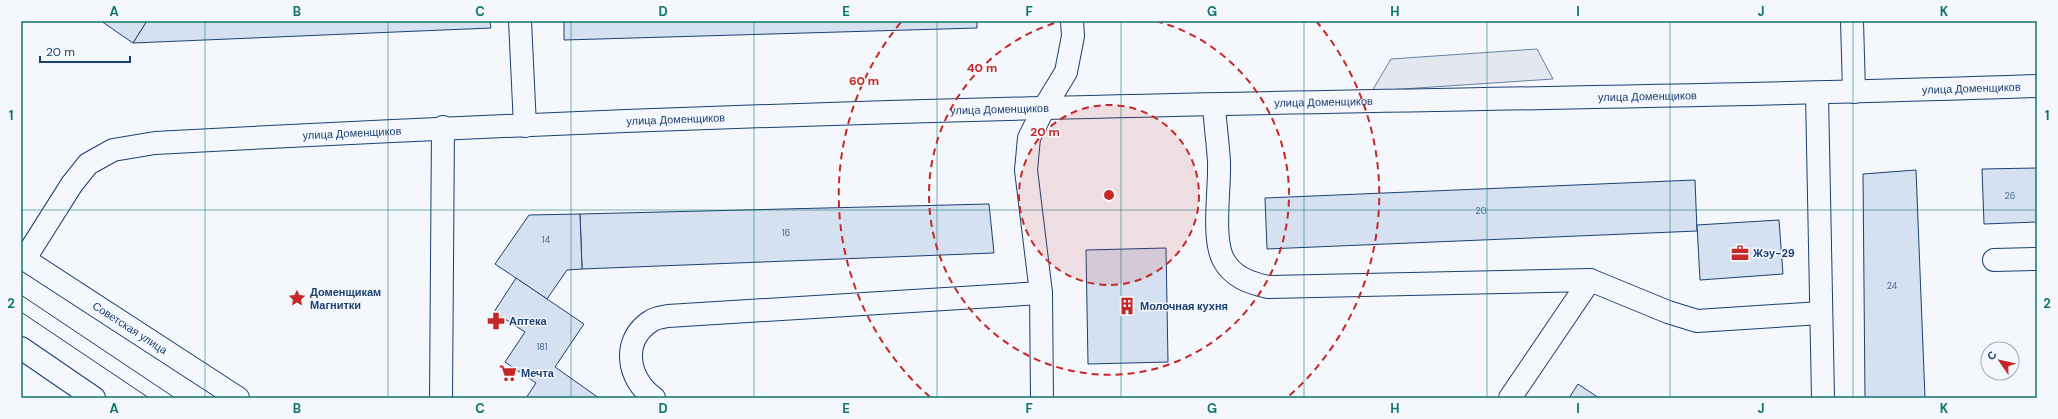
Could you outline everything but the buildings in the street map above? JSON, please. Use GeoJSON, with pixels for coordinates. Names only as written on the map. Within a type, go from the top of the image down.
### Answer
{"type":"FeatureCollection","features":[{"type":"Feature","properties":{"kind":"street"},"geometry":{"type":"LineString","coordinates":[[520,21],[525,126]]}},
{"type":"Feature","properties":{"kind":"street"},"geometry":{"type":"LineString","coordinates":[[1042,398],[1041,293],[1026,170],[1029,138],[1044,108],[1066,72],[1073,36],[1072,21]]}},
{"type":"Feature","properties":{"kind":"street"},"geometry":{"type":"LineString","coordinates":[[1852,21],[1854,92]]}},
{"type":"Feature","properties":{"kind":"street","name":"улица Доменщиков"},"geometry":{"type":"LineString","coordinates":[[22,261],[72,184],[88,164],[113,150],[155,143],[443,128],[1044,108],[1817,94],[2037,86]]}},
{"type":"Feature","properties":{"kind":"street"},"geometry":{"type":"LineString","coordinates":[[1817,94],[1823,398]]}},
{"type":"Feature","properties":{"kind":"street"},"geometry":{"type":"LineString","coordinates":[[1214,105],[1219,163],[1218,242],[1223,260],[1235,274],[1250,284],[1268,286],[1590,280],[1668,312],[1697,321],[1821,313]]}},
{"type":"Feature","properties":{"kind":"street"},"geometry":{"type":"LineString","coordinates":[[441,398],[443,128]]}},
{"type":"Feature","properties":{"kind":"street"},"geometry":{"type":"LineString","coordinates":[[1994,260],[2037,259]]}},
{"type":"Feature","properties":{"kind":"street","name":"Советская улица"},"geometry":{"type":"LineString","coordinates":[[22,261],[238,398]]}},
{"type":"Feature","properties":{"kind":"street"},"geometry":{"type":"LineString","coordinates":[[1510,398],[1590,280]]}},
{"type":"Feature","properties":{"kind":"street"},"geometry":{"type":"LineString","coordinates":[[654,398],[638,383],[632,368],[630,349],[638,331],[652,320],[668,316],[1041,293]]}},
{"type":"Feature","properties":{"kind":"street"},"geometry":{"type":"LineString","coordinates":[[21,348],[94,398]]}},
{"type":"Feature","properties":{"kind":"shaded area"},"geometry":{"type":"Polygon","coordinates":[[[1537,49],[1553,79],[1372,91],[1391,59],[1537,49]]]}},
{"type":"Feature","properties":{"kind":"tram line"},"geometry":{"type":"LineString","coordinates":[[21,295],[175,398]]}},
{"type":"Feature","properties":{"kind":"tram line"},"geometry":{"type":"LineString","coordinates":[[21,312],[149,398]]}},
{"type":"Feature","properties":{"kind":"place","name":"Жэу-29"},"geometry":{"type":"Point","coordinates":[1740,253]}},
{"type":"Feature","properties":{"kind":"place","name":"Доменщикам Магнитки"},"geometry":{"type":"Point","coordinates":[297,298]}},
{"type":"Feature","properties":{"kind":"place","name":"Молочная кухня"},"geometry":{"type":"Point","coordinates":[1127,306]}},
{"type":"Feature","properties":{"kind":"place","name":"Аптека"},"geometry":{"type":"Point","coordinates":[496,321]}},
{"type":"Feature","properties":{"kind":"place","name":"Мечта"},"geometry":{"type":"Point","coordinates":[508,373]}}]}
